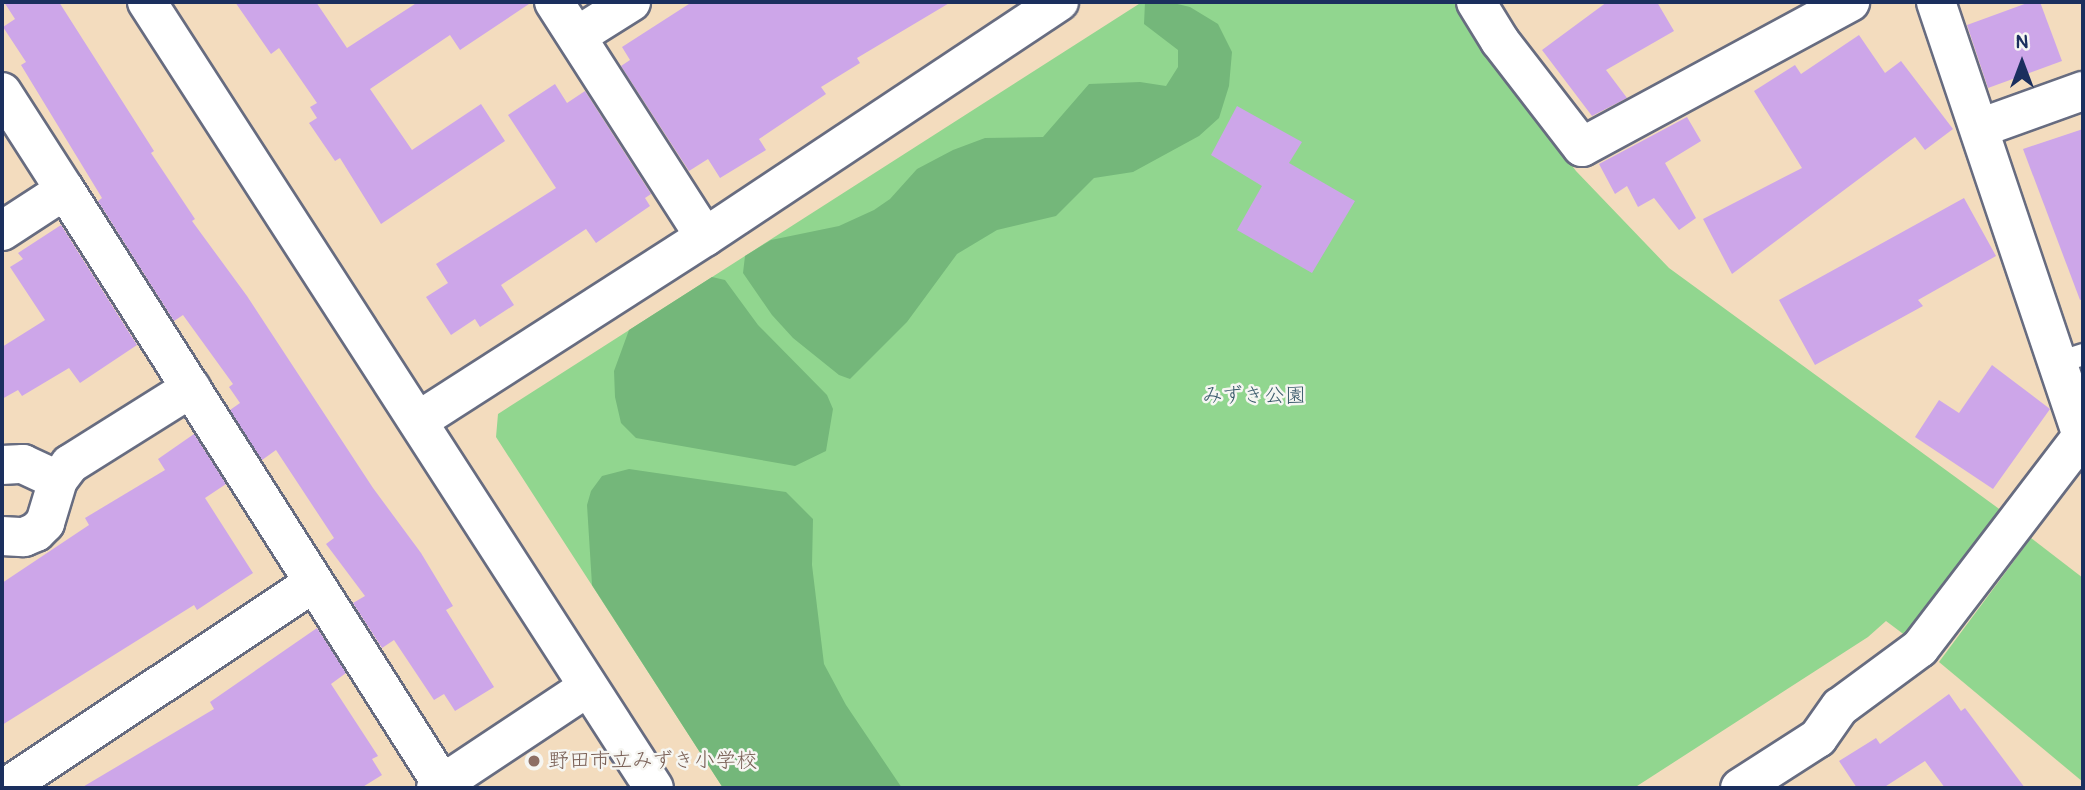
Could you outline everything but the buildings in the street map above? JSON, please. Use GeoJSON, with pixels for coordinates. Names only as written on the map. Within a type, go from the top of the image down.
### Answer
{"type":"FeatureCollection","features":[{"type":"Feature","properties":{"kind":"street"},"geometry":{"type":"LineString","coordinates":[[147,2],[654,788]]}},
{"type":"Feature","properties":{"kind":"street"},"geometry":{"type":"LineString","coordinates":[[554,2],[705,237]]}},
{"type":"Feature","properties":{"kind":"street"},"geometry":{"type":"LineString","coordinates":[[577,36],[631,2]]}},
{"type":"Feature","properties":{"kind":"street"},"geometry":{"type":"LineString","coordinates":[[418,421],[705,237],[1059,2]]}},
{"type":"Feature","properties":{"kind":"street"},"geometry":{"type":"LineString","coordinates":[[1476,2],[1500,41],[1582,147],[1850,2]]}},
{"type":"Feature","properties":{"kind":"street"},"geometry":{"type":"LineString","coordinates":[[1741,788],[1818,738],[1840,707],[1920,648],[2082,436],[2070,358],[1980,128],[1936,2]]}},
{"type":"Feature","properties":{"kind":"street"},"geometry":{"type":"LineString","coordinates":[[1980,128],[2083,91]]}},
{"type":"Feature","properties":{"kind":"street"},"geometry":{"type":"LineString","coordinates":[[2,92],[314,583],[439,786],[588,687]]}},
{"type":"Feature","properties":{"kind":"street"},"geometry":{"type":"LineString","coordinates":[[2,231],[65,190]]}},
{"type":"Feature","properties":{"kind":"street"},"geometry":{"type":"LineString","coordinates":[[2,536],[24,537],[45,523],[58,480],[70,464],[191,388]]}},
{"type":"Feature","properties":{"kind":"street"},"geometry":{"type":"LineString","coordinates":[[2,465],[23,464],[58,480]]}},
{"type":"Feature","properties":{"kind":"street"},"geometry":{"type":"LineString","coordinates":[[5,788],[314,583]]}},
{"type":"Feature","properties":{"kind":"green space","name":"みずき公園"},"geometry":{"type":"Polygon","coordinates":[[[1142,2],[1455,2],[1491,57],[1576,171],[1669,268],[2002,511],[1906,636],[1886,621],[1868,637],[1634,788],[723,788],[496,437],[498,414],[1142,2]]]}},
{"type":"Feature","properties":{"kind":"green space"},"geometry":{"type":"Polygon","coordinates":[[[1145,2],[1169,2],[1190,7],[1218,24],[1232,52],[1229,86],[1219,118],[1199,136],[1133,172],[1094,178],[1056,216],[997,230],[957,254],[907,322],[850,379],[839,375],[793,338],[772,315],[743,273],[745,256],[771,240],[839,226],[874,210],[890,199],[917,169],[953,150],[985,138],[1043,137],[1089,84],[1140,82],[1166,86],[1178,67],[1178,50],[1144,24],[1145,2]]]}},
{"type":"Feature","properties":{"kind":"green space"},"geometry":{"type":"Polygon","coordinates":[[[712,277],[725,280],[758,325],[827,395],[833,409],[826,451],[795,466],[636,438],[621,423],[615,397],[614,371],[629,330],[712,277]]]}},
{"type":"Feature","properties":{"kind":"green space"},"geometry":{"type":"Polygon","coordinates":[[[629,469],[786,492],[813,519],[812,565],[824,664],[846,705],[902,788],[723,788],[592,585],[587,505],[591,491],[602,476],[629,469]]]}},
{"type":"Feature","properties":{"kind":"green space"},"geometry":{"type":"Polygon","coordinates":[[[2031,538],[2083,578],[2083,782],[1939,662],[2031,538]]]}},
{"type":"Feature","properties":{"kind":"place","name":"野田市立みずき小学校"},"geometry":{"type":"Point","coordinates":[534,761]}}]}
